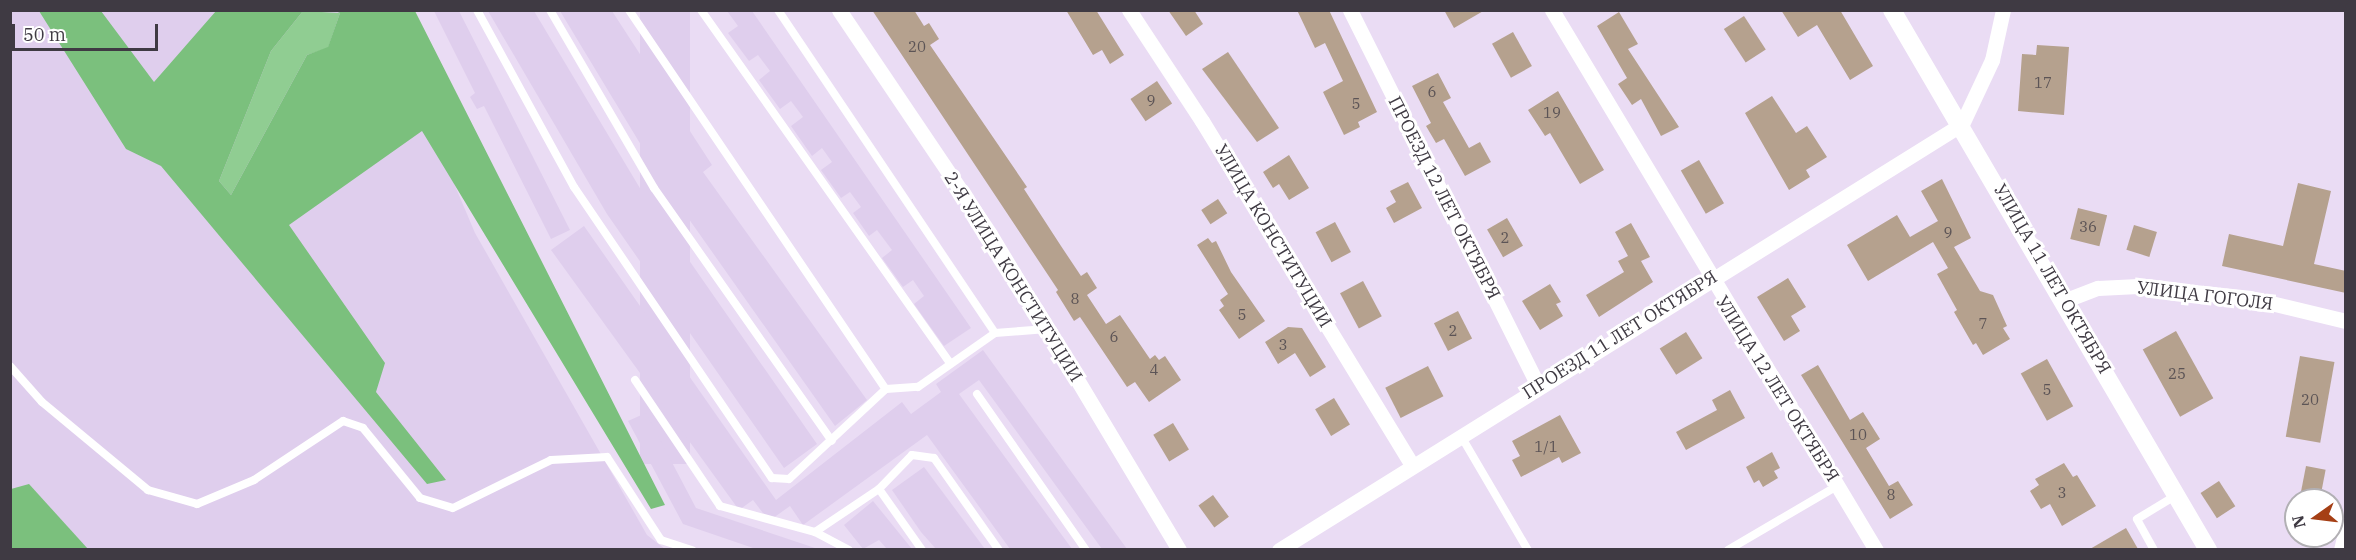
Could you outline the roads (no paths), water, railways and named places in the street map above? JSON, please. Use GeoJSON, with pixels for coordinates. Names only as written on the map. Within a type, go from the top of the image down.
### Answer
{"type":"FeatureCollection","features":[{"type":"Feature","properties":{"kind":"street","name":"2-Я УЛИЦА КОНСТИТУЦИИ"},"geometry":{"type":"LineString","coordinates":[[839,10],[990,234],[1179,549]]}},
{"type":"Feature","properties":{"kind":"street","name":"УЛИЦА КОНСТИТУЦИИ"},"geometry":{"type":"LineString","coordinates":[[1129,10],[1202,121],[1412,465]]}},
{"type":"Feature","properties":{"kind":"street","name":"ПРОЕЗД 12 ЛЕТ ОКТЯБРЯ"},"geometry":{"type":"LineString","coordinates":[[1350,10],[1538,386]]}},
{"type":"Feature","properties":{"kind":"street","name":"УЛИЦА 12 ЛЕТ ОКТЯБРЯ"},"geometry":{"type":"LineString","coordinates":[[1552,10],[1710,279],[1876,549]]}},
{"type":"Feature","properties":{"kind":"street","name":"УЛИЦА 11 ЛЕТ ОКТЯБРЯ"},"geometry":{"type":"LineString","coordinates":[[1892,10],[2066,300],[2208,549]]}},
{"type":"Feature","properties":{"kind":"street"},"geometry":{"type":"LineString","coordinates":[[1962,124],[1992,60],[2003,10]]}},
{"type":"Feature","properties":{"kind":"street","name":"ПРОЕЗД 11 ЛЕТ ОКТЯБРЯ"},"geometry":{"type":"LineString","coordinates":[[1279,549],[1962,124]]}},
{"type":"Feature","properties":{"kind":"street","name":"УЛИЦА ГОГОЛЯ"},"geometry":{"type":"LineString","coordinates":[[2066,300],[2098,288],[2138,285],[2250,298],[2346,321]]}},
{"type":"Feature","properties":{"kind":"street"},"geometry":{"type":"LineString","coordinates":[[2341,549],[2346,528]]}},
{"type":"Feature","properties":{"kind":"lane"},"geometry":{"type":"LineString","coordinates":[[477,10],[574,187],[772,478],[789,479],[886,389],[918,387],[995,333],[1047,329]]}},
{"type":"Feature","properties":{"kind":"lane"},"geometry":{"type":"LineString","coordinates":[[550,10],[654,188],[832,441]]}},
{"type":"Feature","properties":{"kind":"lane"},"geometry":{"type":"LineString","coordinates":[[629,10],[886,389]]}},
{"type":"Feature","properties":{"kind":"lane"},"geometry":{"type":"LineString","coordinates":[[701,10],[951,364]]}},
{"type":"Feature","properties":{"kind":"lane"},"geometry":{"type":"LineString","coordinates":[[778,10],[995,333]]}},
{"type":"Feature","properties":{"kind":"lane"},"geometry":{"type":"LineString","coordinates":[[10,366],[42,402],[148,490],[197,504],[255,480],[343,421],[363,429],[420,498],[453,508],[551,460],[607,457],[662,540],[692,549]]}},
{"type":"Feature","properties":{"kind":"lane"},"geometry":{"type":"LineString","coordinates":[[635,380],[720,506],[815,532],[849,549]]}},
{"type":"Feature","properties":{"kind":"lane"},"geometry":{"type":"LineString","coordinates":[[977,394],[1086,549]]}},
{"type":"Feature","properties":{"kind":"lane"},"geometry":{"type":"LineString","coordinates":[[1460,435],[1528,549]]}},
{"type":"Feature","properties":{"kind":"lane"},"geometry":{"type":"LineString","coordinates":[[815,532],[879,489],[912,455],[934,458],[999,549]]}},
{"type":"Feature","properties":{"kind":"lane"},"geometry":{"type":"LineString","coordinates":[[1728,549],[1837,486]]}},
{"type":"Feature","properties":{"kind":"lane"},"geometry":{"type":"LineString","coordinates":[[879,489],[922,549]]}},
{"type":"Feature","properties":{"kind":"lane"},"geometry":{"type":"LineString","coordinates":[[2154,549],[2137,519],[2177,495]]}}]}
